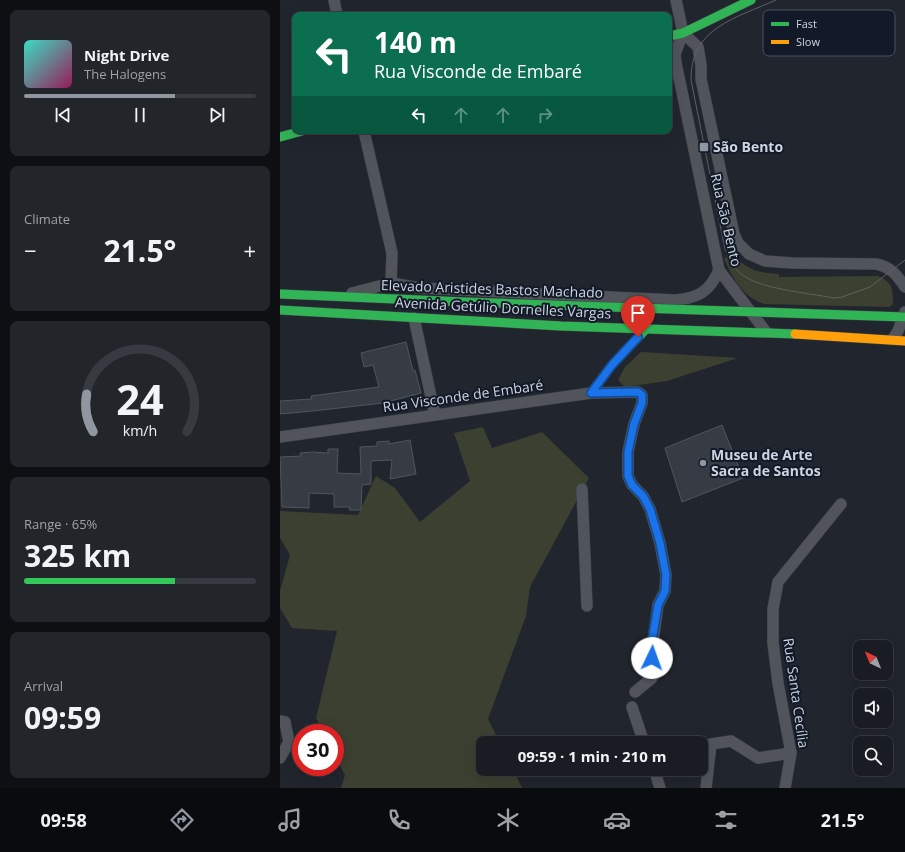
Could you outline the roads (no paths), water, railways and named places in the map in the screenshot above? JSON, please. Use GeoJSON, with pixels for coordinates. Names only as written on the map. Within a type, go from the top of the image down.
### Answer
{"type":"FeatureCollection","features":[{"type":"Feature","properties":{"kind":"main road"},"geometry":{"type":"LineString","coordinates":[[672,35],[683,33],[751,0]]}},
{"type":"Feature","properties":{"kind":"main road"},"geometry":{"type":"LineString","coordinates":[[280,137],[292,134]]}},
{"type":"Feature","properties":{"kind":"main road","name":"Elevado Aristides Bastos Machado"},"geometry":{"type":"LineString","coordinates":[[280,294],[905,317]]}},
{"type":"Feature","properties":{"kind":"main road","name":"Avenida Getúlio Dornelles Vargas"},"geometry":{"type":"LineString","coordinates":[[280,310],[561,326],[766,332],[900,339]]}},
{"type":"Feature","properties":{"kind":"main road"},"geometry":{"type":"LineString","coordinates":[[591,393],[612,365],[647,328]]}},
{"type":"Feature","properties":{"kind":"street"},"geometry":{"type":"LineString","coordinates":[[334,0],[336,12]]}},
{"type":"Feature","properties":{"kind":"street"},"geometry":{"type":"LineString","coordinates":[[676,0],[683,33]]}},
{"type":"Feature","properties":{"kind":"street","name":"Rua São Bento"},"geometry":{"type":"LineString","coordinates":[[766,332],[719,270],[676,63],[675,54],[683,33],[698,47],[701,65],[701,79],[734,234],[744,249],[756,258],[772,262],[884,265],[896,275],[905,287]]}},
{"type":"Feature","properties":{"kind":"street"},"geometry":{"type":"LineString","coordinates":[[365,134],[392,253],[391,283]]}},
{"type":"Feature","properties":{"kind":"street"},"geometry":{"type":"LineString","coordinates":[[341,296],[391,283],[420,288],[676,300],[689,299],[699,295],[708,288],[716,278],[719,270]]}},
{"type":"Feature","properties":{"kind":"street"},"geometry":{"type":"LineString","coordinates":[[900,339],[898,331],[905,312]]}},
{"type":"Feature","properties":{"kind":"street"},"geometry":{"type":"LineString","coordinates":[[414,318],[435,415]]}},
{"type":"Feature","properties":{"kind":"street","name":"Rua Visconde de Embaré"},"geometry":{"type":"LineString","coordinates":[[280,437],[591,393],[638,392],[642,395],[642,403],[634,424],[628,452],[628,476],[632,485],[643,496],[650,509],[660,543],[666,575],[665,591],[658,605],[652,641],[654,673],[652,678],[636,692]]}},
{"type":"Feature","properties":{"kind":"street"},"geometry":{"type":"LineString","coordinates":[[582,489],[587,606]]}},
{"type":"Feature","properties":{"kind":"street","name":"Rua Santa Cecília"},"geometry":{"type":"LineString","coordinates":[[785,788],[790,753],[778,683],[773,642],[773,610],[778,582],[841,504]]}},
{"type":"Feature","properties":{"kind":"street"},"geometry":{"type":"LineString","coordinates":[[632,707],[642,736]]}},
{"type":"Feature","properties":{"kind":"street"},"geometry":{"type":"LineString","coordinates":[[280,721],[285,722],[289,742],[280,758]]}},
{"type":"Feature","properties":{"kind":"street"},"geometry":{"type":"LineString","coordinates":[[706,788],[711,744],[732,741],[758,758],[790,753]]}},
{"type":"Feature","properties":{"kind":"street"},"geometry":{"type":"LineString","coordinates":[[656,776],[660,788]]}},
{"type":"Feature","properties":{"kind":"tram line"},"geometry":{"type":"LineString","coordinates":[[776,0],[718,27],[698,48],[693,62],[691,80],[725,249],[729,259],[740,273],[758,283],[784,290],[834,298],[842,297],[870,287],[905,260]]}},
{"type":"Feature","properties":{"kind":"place","name":"São Bento"},"geometry":{"type":"Point","coordinates":[704,147]}},
{"type":"Feature","properties":{"kind":"place","name":"Museu de Arte Sacra de Santos"},"geometry":{"type":"Point","coordinates":[703,463]}}]}
